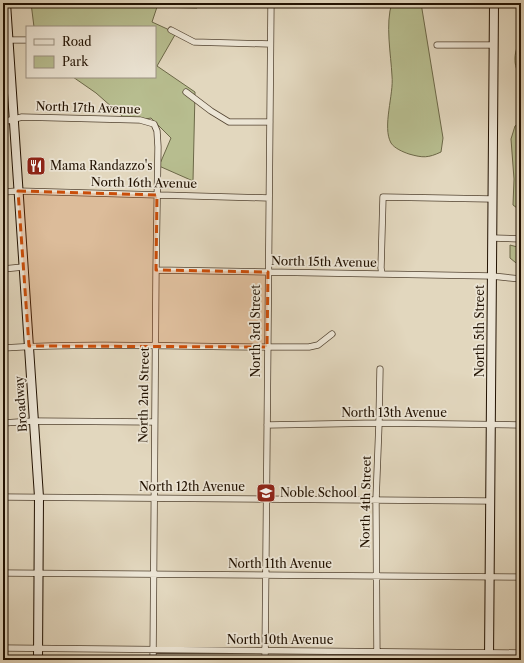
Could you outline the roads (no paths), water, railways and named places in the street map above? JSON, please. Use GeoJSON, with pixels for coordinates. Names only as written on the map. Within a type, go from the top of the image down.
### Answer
{"type":"FeatureCollection","features":[{"type":"Feature","properties":{"kind":"street","name":"Broadway"},"geometry":{"type":"LineString","coordinates":[[6,3],[8,40],[6,65],[13,119],[39,497],[38,660]]}},
{"type":"Feature","properties":{"kind":"street","name":"North 3rd Street"},"geometry":{"type":"LineString","coordinates":[[265,660],[271,3]]}},
{"type":"Feature","properties":{"kind":"street","name":"North 5th Street"},"geometry":{"type":"LineString","coordinates":[[489,656],[494,3]]}},
{"type":"Feature","properties":{"kind":"street"},"geometry":{"type":"LineString","coordinates":[[171,30],[194,42],[270,44]]}},
{"type":"Feature","properties":{"kind":"street"},"geometry":{"type":"LineString","coordinates":[[8,40],[26,40]]}},
{"type":"Feature","properties":{"kind":"street"},"geometry":{"type":"LineString","coordinates":[[437,45],[494,45]]}},
{"type":"Feature","properties":{"kind":"street"},"geometry":{"type":"LineString","coordinates":[[186,92],[211,112],[229,122],[270,122]]}},
{"type":"Feature","properties":{"kind":"street","name":"North 17th Avenue"},"geometry":{"type":"LineString","coordinates":[[13,119],[22,117],[140,120],[154,124],[157,131]]}},
{"type":"Feature","properties":{"kind":"street"},"geometry":{"type":"LineString","coordinates":[[3,122],[13,119]]}},
{"type":"Feature","properties":{"kind":"street","name":"North 2nd Street"},"geometry":{"type":"LineString","coordinates":[[153,660],[157,131]]}},
{"type":"Feature","properties":{"kind":"street","name":"North 16th Avenue"},"geometry":{"type":"LineString","coordinates":[[3,192],[157,194],[269,198]]}},
{"type":"Feature","properties":{"kind":"street"},"geometry":{"type":"LineString","coordinates":[[382,274],[383,197],[492,199]]}},
{"type":"Feature","properties":{"kind":"street"},"geometry":{"type":"LineString","coordinates":[[492,238],[521,238]]}},
{"type":"Feature","properties":{"kind":"street"},"geometry":{"type":"LineString","coordinates":[[3,269],[23,267]]}},
{"type":"Feature","properties":{"kind":"street","name":"North 15th Avenue"},"geometry":{"type":"LineString","coordinates":[[156,270],[492,276],[521,279]]}},
{"type":"Feature","properties":{"kind":"street"},"geometry":{"type":"LineString","coordinates":[[3,348],[29,346],[309,347],[318,345],[332,334]]}},
{"type":"Feature","properties":{"kind":"street","name":"North 4th Street"},"geometry":{"type":"LineString","coordinates":[[377,660],[376,500],[380,369]]}},
{"type":"Feature","properties":{"kind":"street"},"geometry":{"type":"LineString","coordinates":[[3,423],[34,421],[154,422]]}},
{"type":"Feature","properties":{"kind":"street","name":"North 13th Avenue"},"geometry":{"type":"LineString","coordinates":[[267,425],[379,423],[521,425]]}},
{"type":"Feature","properties":{"kind":"street","name":"North 12th Avenue"},"geometry":{"type":"LineString","coordinates":[[3,496],[489,501]]}},
{"type":"Feature","properties":{"kind":"street","name":"North 11th Avenue"},"geometry":{"type":"LineString","coordinates":[[3,573],[521,577]]}},
{"type":"Feature","properties":{"kind":"street","name":"North 10th Avenue"},"geometry":{"type":"LineString","coordinates":[[3,648],[377,652],[489,656],[521,653]]}},
{"type":"Feature","properties":{"kind":"place","name":"Mama Randazzo's"},"geometry":{"type":"Point","coordinates":[36,166]}},
{"type":"Feature","properties":{"kind":"place","name":"Noble School"},"geometry":{"type":"Point","coordinates":[266,493]}}]}
